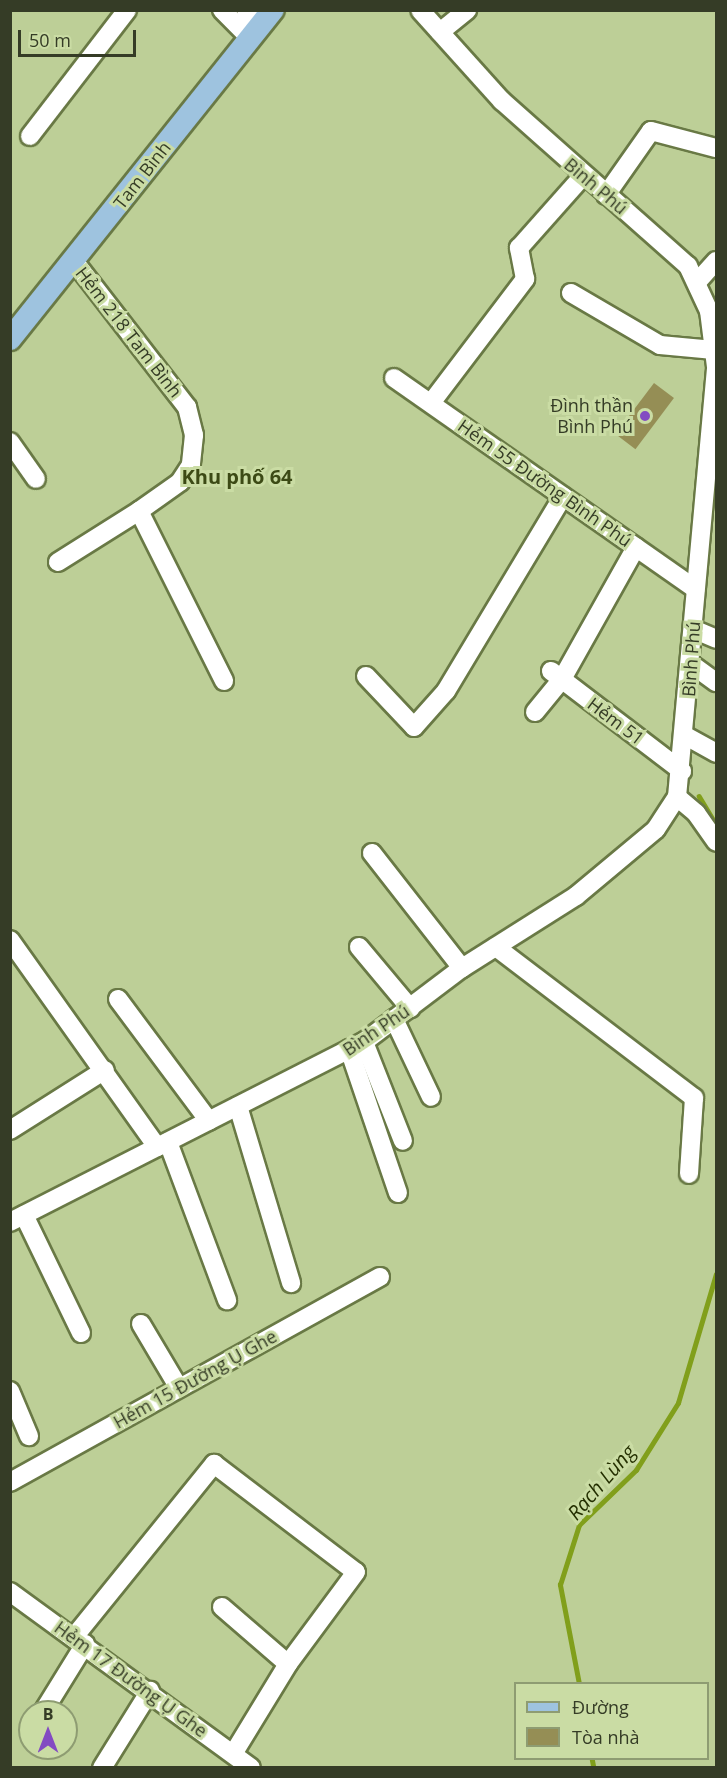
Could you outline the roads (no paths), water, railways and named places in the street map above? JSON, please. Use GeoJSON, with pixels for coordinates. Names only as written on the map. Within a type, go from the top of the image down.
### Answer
{"type":"FeatureCollection","features":[{"type":"Feature","properties":{"kind":"main road","name":"Tam Bình"},"geometry":{"type":"LineString","coordinates":[[10,339],[74,261],[251,26],[273,10]]}},
{"type":"Feature","properties":{"kind":"street"},"geometry":{"type":"LineString","coordinates":[[30,136],[128,10]]}},
{"type":"Feature","properties":{"kind":"street"},"geometry":{"type":"LineString","coordinates":[[222,10],[251,26]]}},
{"type":"Feature","properties":{"kind":"street","name":"Bình Phú"},"geometry":{"type":"LineString","coordinates":[[17,1219],[357,1046],[462,968],[576,896],[647,837],[677,797],[682,771],[695,589],[711,516],[715,361],[709,311],[698,281],[688,266],[583,176],[502,101],[420,10]]}},
{"type":"Feature","properties":{"kind":"street"},"geometry":{"type":"LineString","coordinates":[[440,32],[467,10]]}},
{"type":"Feature","properties":{"kind":"street"},"geometry":{"type":"LineString","coordinates":[[606,195],[651,130],[717,148]]}},
{"type":"Feature","properties":{"kind":"street"},"geometry":{"type":"LineString","coordinates":[[431,403],[525,279],[519,248],[583,176]]}},
{"type":"Feature","properties":{"kind":"street","name":"Hẻm 218 Tam Bình"},"geometry":{"type":"LineString","coordinates":[[58,562],[140,511],[180,482],[192,465],[194,435],[187,407],[74,261]]}},
{"type":"Feature","properties":{"kind":"street"},"geometry":{"type":"LineString","coordinates":[[698,281],[717,261]]}},
{"type":"Feature","properties":{"kind":"street"},"geometry":{"type":"LineString","coordinates":[[571,294],[660,345],[715,361]]}},
{"type":"Feature","properties":{"kind":"street","name":"Hẻm 55 Đường Bình Phú"},"geometry":{"type":"LineString","coordinates":[[394,378],[695,589]]}},
{"type":"Feature","properties":{"kind":"street"},"geometry":{"type":"LineString","coordinates":[[10,442],[36,479]]}},
{"type":"Feature","properties":{"kind":"street"},"geometry":{"type":"LineString","coordinates":[[366,676],[414,727],[446,692],[563,496]]}},
{"type":"Feature","properties":{"kind":"street"},"geometry":{"type":"LineString","coordinates":[[140,511],[224,681]]}},
{"type":"Feature","properties":{"kind":"street"},"geometry":{"type":"LineString","coordinates":[[536,712],[636,547]]}},
{"type":"Feature","properties":{"kind":"street"},"geometry":{"type":"LineString","coordinates":[[693,629],[717,639]]}},
{"type":"Feature","properties":{"kind":"street"},"geometry":{"type":"LineString","coordinates":[[691,664],[717,682]]}},
{"type":"Feature","properties":{"kind":"street","name":"Hẻm 51"},"geometry":{"type":"LineString","coordinates":[[557,675],[682,771]]}},
{"type":"Feature","properties":{"kind":"street"},"geometry":{"type":"LineString","coordinates":[[684,735],[717,753]]}},
{"type":"Feature","properties":{"kind":"street"},"geometry":{"type":"LineString","coordinates":[[677,797],[696,813],[717,842]]}},
{"type":"Feature","properties":{"kind":"street"},"geometry":{"type":"LineString","coordinates":[[372,853],[462,968]]}},
{"type":"Feature","properties":{"kind":"street"},"geometry":{"type":"LineString","coordinates":[[10,940],[162,1145],[227,1300]]}},
{"type":"Feature","properties":{"kind":"street"},"geometry":{"type":"LineString","coordinates":[[496,946],[694,1098],[689,1174]]}},
{"type":"Feature","properties":{"kind":"street"},"geometry":{"type":"LineString","coordinates":[[359,947],[410,1008]]}},
{"type":"Feature","properties":{"kind":"street"},"geometry":{"type":"LineString","coordinates":[[118,999],[209,1121]]}},
{"type":"Feature","properties":{"kind":"street"},"geometry":{"type":"LineString","coordinates":[[394,1019],[431,1097]]}},
{"type":"Feature","properties":{"kind":"street"},"geometry":{"type":"LineString","coordinates":[[357,1046],[403,1141]]}},
{"type":"Feature","properties":{"kind":"street"},"geometry":{"type":"LineString","coordinates":[[357,1046],[398,1193]]}},
{"type":"Feature","properties":{"kind":"street"},"geometry":{"type":"LineString","coordinates":[[10,1130],[105,1071]]}},
{"type":"Feature","properties":{"kind":"street"},"geometry":{"type":"LineString","coordinates":[[238,1106],[291,1283]]}},
{"type":"Feature","properties":{"kind":"street"},"geometry":{"type":"LineString","coordinates":[[17,1219],[81,1333]]}},
{"type":"Feature","properties":{"kind":"street","name":"Hẻm 15 Đường Ụ Ghe"},"geometry":{"type":"LineString","coordinates":[[10,1482],[380,1277]]}},
{"type":"Feature","properties":{"kind":"street"},"geometry":{"type":"LineString","coordinates":[[141,1324],[179,1388]]}},
{"type":"Feature","properties":{"kind":"street"},"geometry":{"type":"LineString","coordinates":[[10,1391],[29,1436]]}},
{"type":"Feature","properties":{"kind":"street"},"geometry":{"type":"LineString","coordinates":[[49,1700],[80,1640],[214,1464],[356,1572],[288,1664],[233,1754]]}},
{"type":"Feature","properties":{"kind":"street","name":"Hẻm 17 Đường Ụ Ghe"},"geometry":{"type":"LineString","coordinates":[[10,1592],[80,1640],[251,1767]]}},
{"type":"Feature","properties":{"kind":"street"},"geometry":{"type":"LineString","coordinates":[[222,1607],[288,1664]]}},
{"type":"Feature","properties":{"kind":"street"},"geometry":{"type":"LineString","coordinates":[[102,1767],[150,1691]]}},
{"type":"Feature","properties":{"kind":"waterway","name":"Rạch Lùng"},"geometry":{"type":"LineString","coordinates":[[699,796],[716,824]]}},
{"type":"Feature","properties":{"kind":"waterway","name":"Rạch Lùng"},"geometry":{"type":"LineString","coordinates":[[579,1682],[560,1585],[579,1525],[636,1470],[678,1403],[716,1274]]}},
{"type":"Feature","properties":{"kind":"waterway","name":"Rạch Lùng"},"geometry":{"type":"LineString","coordinates":[[592,1760],[594,1768]]}},
{"type":"Feature","properties":{"kind":"place","name":"Đình thần Bình Phú"},"geometry":{"type":"Point","coordinates":[645,416]}},
{"type":"Feature","properties":{"kind":"district","name":"Khu phố 64"},"geometry":{"type":"Point","coordinates":[237,476]}}]}
